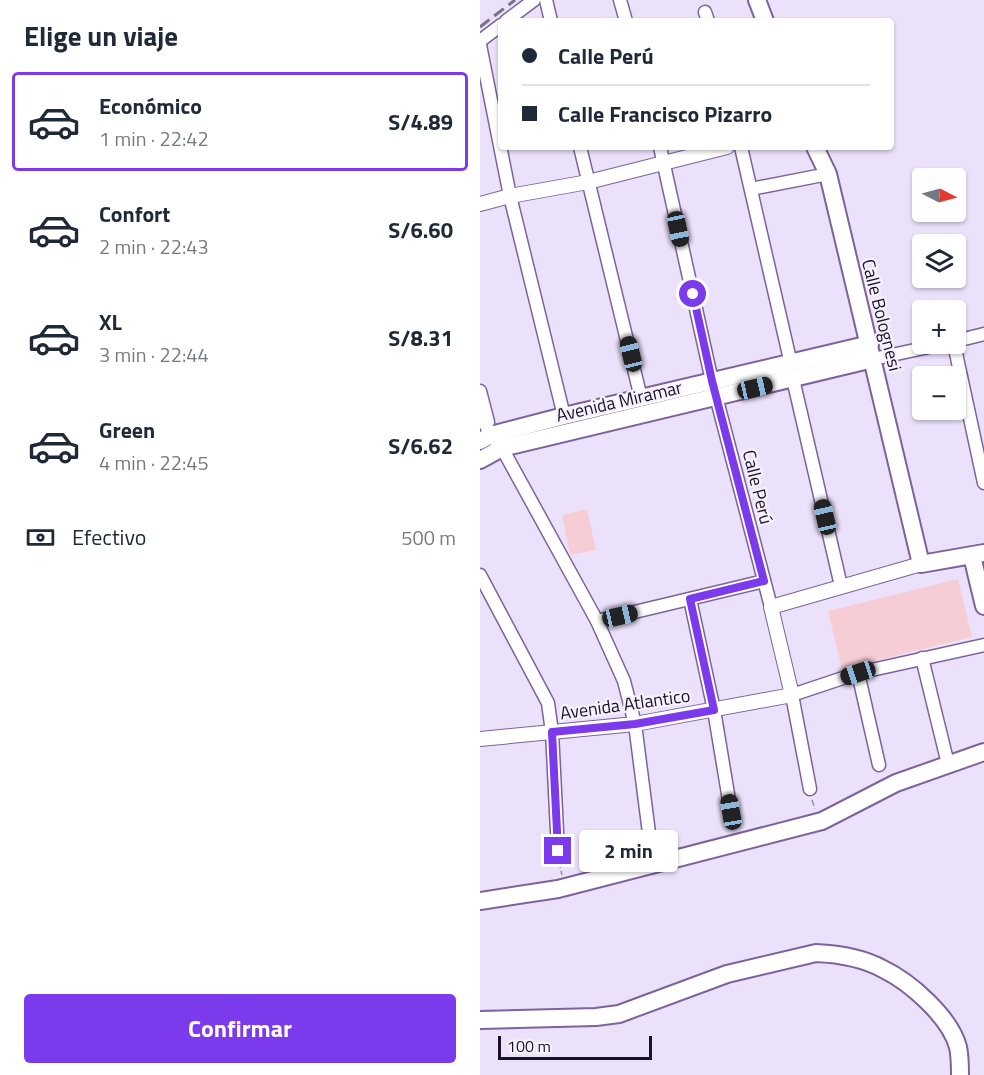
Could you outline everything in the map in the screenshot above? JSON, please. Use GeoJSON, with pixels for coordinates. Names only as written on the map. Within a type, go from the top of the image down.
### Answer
{"type":"FeatureCollection","features":[{"type":"Feature","properties":{"kind":"main road"},"geometry":{"type":"LineString","coordinates":[[757,0],[764,18]]}},
{"type":"Feature","properties":{"kind":"main road","name":"Calle Bolognesi"},"geometry":{"type":"LineString","coordinates":[[816,150],[828,174],[921,564]]}},
{"type":"Feature","properties":{"kind":"main road","name":"Avenida Miramar"},"geometry":{"type":"LineString","coordinates":[[480,460],[502,448],[717,397],[792,372],[872,352]]}},
{"type":"Feature","properties":{"kind":"main road","name":"Avenida Miramar"},"geometry":{"type":"LineString","coordinates":[[486,438],[564,416],[712,381],[792,372]]}},
{"type":"Feature","properties":{"kind":"main road"},"geometry":{"type":"LineString","coordinates":[[921,564],[978,555],[984,606]]}},
{"type":"Feature","properties":{"kind":"main road"},"geometry":{"type":"LineString","coordinates":[[480,902],[564,888],[818,822],[896,783],[984,752]]}},
{"type":"Feature","properties":{"kind":"main road"},"geometry":{"type":"LineString","coordinates":[[480,1020],[596,1017],[619,1014],[727,974],[816,953],[831,954],[882,968],[909,985],[932,1007],[952,1033],[957,1047],[960,1075]]}},
{"type":"Feature","properties":{"kind":"street"},"geometry":{"type":"LineString","coordinates":[[510,18],[534,0]]}},
{"type":"Feature","properties":{"kind":"street"},"geometry":{"type":"LineString","coordinates":[[546,0],[550,18]]}},
{"type":"Feature","properties":{"kind":"street"},"geometry":{"type":"LineString","coordinates":[[620,0],[625,18]]}},
{"type":"Feature","properties":{"kind":"street"},"geometry":{"type":"LineString","coordinates":[[498,28],[480,43],[498,135]]}},
{"type":"Feature","properties":{"kind":"street"},"geometry":{"type":"LineString","coordinates":[[501,150],[510,196],[564,416]]}},
{"type":"Feature","properties":{"kind":"street"},"geometry":{"type":"LineString","coordinates":[[581,150],[641,398]]}},
{"type":"Feature","properties":{"kind":"street","name":"Calle Perú"},"geometry":{"type":"LineString","coordinates":[[661,150],[712,381],[792,695],[810,789]]}},
{"type":"Feature","properties":{"kind":"street"},"geometry":{"type":"LineString","coordinates":[[480,204],[510,196],[588,182],[716,150]]}},
{"type":"Feature","properties":{"kind":"street"},"geometry":{"type":"LineString","coordinates":[[742,150],[841,586]]}},
{"type":"Feature","properties":{"kind":"street"},"geometry":{"type":"LineString","coordinates":[[751,189],[828,174]]}},
{"type":"Feature","properties":{"kind":"street"},"geometry":{"type":"LineString","coordinates":[[966,339],[984,334]]}},
{"type":"Feature","properties":{"kind":"street"},"geometry":{"type":"LineString","coordinates":[[872,352],[912,347]]}},
{"type":"Feature","properties":{"kind":"street"},"geometry":{"type":"LineString","coordinates":[[957,354],[984,483]]}},
{"type":"Feature","properties":{"kind":"street"},"geometry":{"type":"LineString","coordinates":[[480,391],[486,438]]}},
{"type":"Feature","properties":{"kind":"street"},"geometry":{"type":"LineString","coordinates":[[480,415],[486,438],[502,448],[597,621],[624,681],[635,724],[649,833]]}},
{"type":"Feature","properties":{"kind":"street"},"geometry":{"type":"LineString","coordinates":[[771,607],[921,564]]}},
{"type":"Feature","properties":{"kind":"street"},"geometry":{"type":"LineString","coordinates":[[480,575],[548,703],[552,732],[558,851]]}},
{"type":"Feature","properties":{"kind":"street"},"geometry":{"type":"LineString","coordinates":[[597,621],[764,581]]}},
{"type":"Feature","properties":{"kind":"street"},"geometry":{"type":"LineString","coordinates":[[690,599],[714,710],[731,812]]}},
{"type":"Feature","properties":{"kind":"street","name":"Avenida Atlantico"},"geometry":{"type":"LineString","coordinates":[[480,739],[635,724],[714,710],[792,695],[858,673],[984,645]]}},
{"type":"Feature","properties":{"kind":"street"},"geometry":{"type":"LineString","coordinates":[[922,658],[948,764]]}},
{"type":"Feature","properties":{"kind":"street"},"geometry":{"type":"LineString","coordinates":[[858,673],[879,765]]}},
{"type":"Feature","properties":{"kind":"path"},"geometry":{"type":"LineString","coordinates":[[810,789],[816,797],[811,799],[815,811],[810,814],[810,817],[816,817],[818,822]]}},
{"type":"Feature","properties":{"kind":"path"},"geometry":{"type":"LineString","coordinates":[[558,851],[564,888]]}},
{"type":"Feature","properties":{"kind":"shaded area"},"geometry":{"type":"Polygon","coordinates":[[[587,509],[596,550],[570,555],[562,515],[587,509]]]}},
{"type":"Feature","properties":{"kind":"shaded area"},"geometry":{"type":"Polygon","coordinates":[[[958,579],[972,637],[842,669],[828,611],[958,579]]]}},
{"type":"Feature","properties":{"kind":"railway"},"geometry":{"type":"LineString","coordinates":[[480,27],[515,0]]}},
{"type":"Feature","properties":{"kind":"route"},"geometry":{"type":"LineString","coordinates":[[558,851],[552,732],[635,724],[714,710],[690,599],[764,581],[712,381],[693,294]]}}]}
